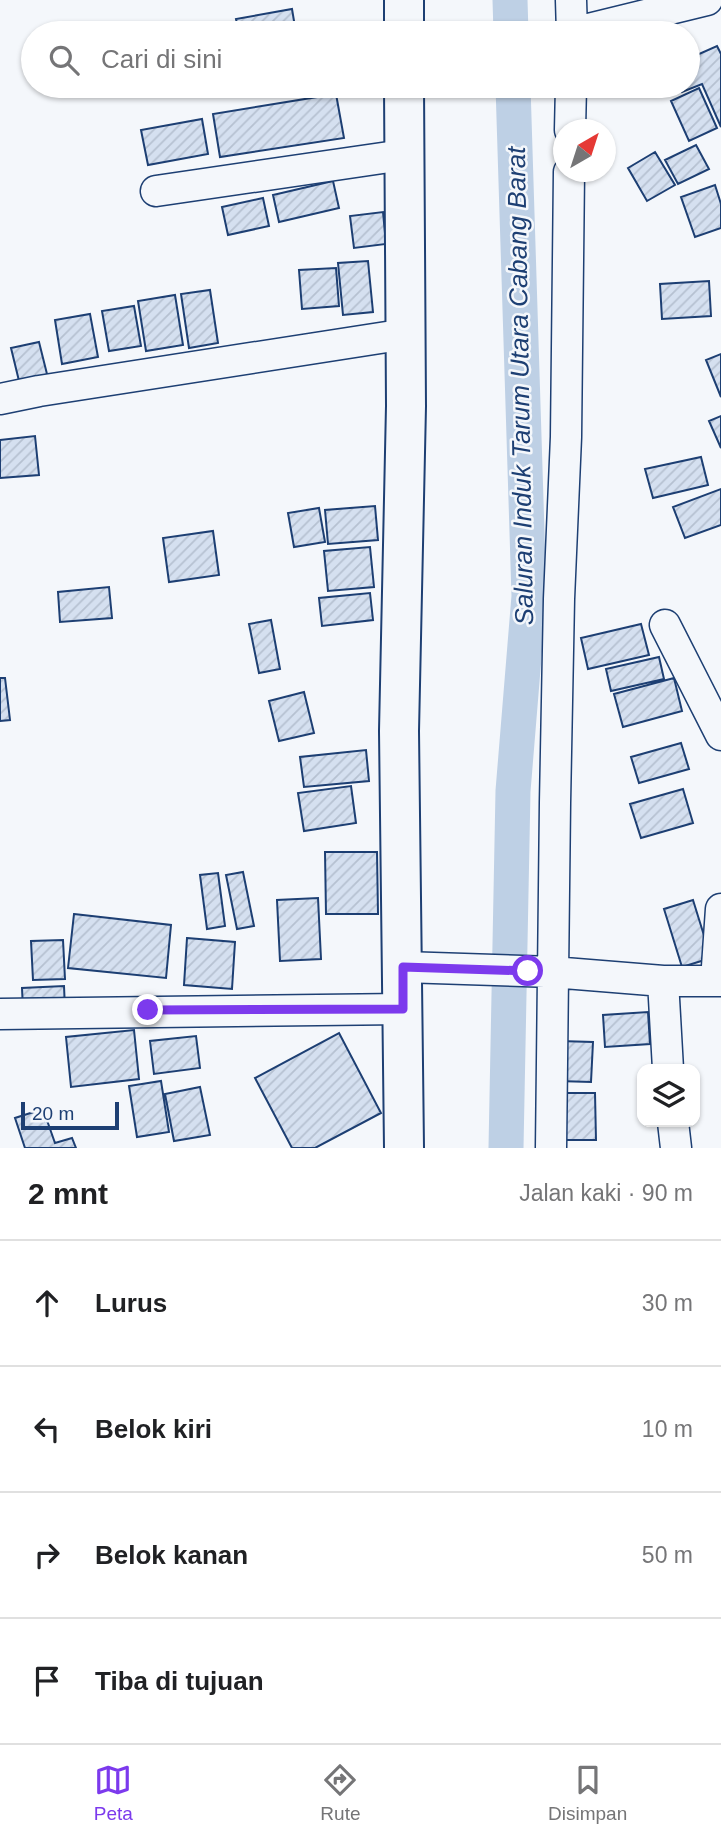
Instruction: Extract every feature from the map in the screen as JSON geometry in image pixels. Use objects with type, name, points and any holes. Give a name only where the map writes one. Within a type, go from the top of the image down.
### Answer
[{"type":"main road","points":[[404,0],[404,21]]},
{"type":"main road","points":[[404,98],[405,334],[399,731],[420,968],[403,1009],[404,1148]]},
{"type":"street","points":[[571,0],[572,21]]},
{"type":"street","points":[[621,21],[707,0]]},
{"type":"street","points":[[570,119],[571,98]]},
{"type":"street","points":[[156,191],[403,155]]},
{"type":"street","points":[[551,1148],[540,972],[566,437],[569,182]]},
{"type":"street","points":[[0,399],[405,334]]},
{"type":"street","points":[[665,625],[721,735]]},
{"type":"street","points":[[420,968],[540,972],[663,981],[719,981],[721,909]]},
{"type":"street","points":[[663,981],[668,1064]]},
{"type":"street","points":[[0,1014],[403,1009]]},
{"type":"street","points":[[674,1127],[676,1148]]},
{"type":"building","points":[[292,9],[294,21],[236,21]]},
{"type":"building","points":[[717,46],[721,54],[721,127],[702,84],[700,85],[700,54]]},
{"type":"building","points":[[700,90],[717,128],[689,141],[671,101],[677,98],[700,98]]},
{"type":"building","points":[[311,98],[337,98],[344,138],[220,157],[213,114]]},
{"type":"building","points":[[202,119],[208,154],[148,165],[141,130]]},
{"type":"building","points":[[696,145],[709,169],[678,184],[665,160]]},
{"type":"building","points":[[655,152],[675,185],[647,201],[628,168]]},
{"type":"building","points":[[333,181],[339,208],[279,222],[273,195]]},
{"type":"building","points":[[715,185],[721,204],[721,228],[695,237],[681,197]]},
{"type":"building","points":[[263,198],[269,226],[228,235],[222,207]]},
{"type":"building","points":[[383,212],[386,244],[354,248],[350,216]]},
{"type":"building","points":[[368,261],[373,312],[343,315],[338,263]]},
{"type":"building","points":[[336,268],[339,306],[302,309],[299,270]]},
{"type":"building","points":[[709,281],[711,316],[662,319],[660,284]]},
{"type":"building","points":[[210,290],[218,343],[189,348],[181,294]]},
{"type":"building","points":[[175,295],[183,345],[146,351],[138,301]]},
{"type":"building","points":[[134,306],[141,346],[109,351],[102,311]]},
{"type":"building","points":[[90,314],[98,357],[62,364],[55,320]]},
{"type":"building","points":[[39,342],[48,378],[20,385],[11,348]]},
{"type":"building","points":[[721,354],[721,397],[706,360]]},
{"type":"building","points":[[721,416],[721,448],[709,421]]},
{"type":"building","points":[[35,436],[39,475],[0,478],[0,440]]},
{"type":"building","points":[[701,457],[708,485],[653,498],[645,469]]},
{"type":"building","points":[[721,489],[721,525],[685,538],[673,507]]},
{"type":"building","points":[[375,506],[378,540],[328,544],[325,510]]},
{"type":"building","points":[[319,508],[325,542],[294,547],[288,513]]},
{"type":"building","points":[[213,531],[219,575],[169,582],[163,538]]},
{"type":"building","points":[[370,547],[374,587],[328,591],[324,551]]},
{"type":"building","points":[[109,587],[112,618],[60,622],[58,592]]},
{"type":"building","points":[[370,593],[373,620],[322,626],[319,598]]},
{"type":"building","points":[[271,620],[280,669],[259,673],[249,624]]},
{"type":"building","points":[[641,624],[649,655],[588,669],[581,638]]},
{"type":"building","points":[[659,657],[664,679],[611,691],[606,669]]},
{"type":"building","points":[[0,678],[5,678],[10,720],[0,721]]},
{"type":"building","points":[[674,678],[682,711],[623,727],[614,694]]},
{"type":"building","points":[[304,692],[314,733],[279,741],[269,701]]},
{"type":"building","points":[[681,743],[689,769],[639,783],[631,757]]},
{"type":"building","points":[[366,750],[369,781],[304,787],[300,757]]},
{"type":"building","points":[[351,786],[356,823],[304,831],[298,793]]},
{"type":"building","points":[[683,789],[693,823],[641,838],[630,804]]},
{"type":"building","points":[[325,852],[377,852],[378,914],[326,914]]},
{"type":"building","points":[[243,872],[254,926],[237,929],[226,875]]},
{"type":"building","points":[[218,873],[225,926],[207,929],[200,875]]},
{"type":"building","points":[[318,898],[321,959],[280,961],[277,900]]},
{"type":"building","points":[[693,900],[711,958],[682,967],[664,909]]},
{"type":"building","points":[[74,914],[171,925],[166,978],[68,968]]},
{"type":"building","points":[[187,938],[235,942],[232,989],[184,985]]},
{"type":"building","points":[[63,940],[65,979],[33,980],[31,941]]},
{"type":"building","points":[[64,986],[65,1009],[23,1010],[22,988]]},
{"type":"building","points":[[648,1012],[650,1044],[605,1047],[603,1015]]},
{"type":"building","points":[[134,1030],[139,1079],[71,1087],[66,1037]]},
{"type":"building","points":[[339,1033],[381,1113],[315,1148],[292,1148],[255,1078]]},
{"type":"building","points":[[196,1036],[200,1068],[154,1074],[150,1041]]},
{"type":"building","points":[[559,1041],[593,1042],[591,1082],[558,1081]]},
{"type":"building","points":[[161,1081],[169,1132],[137,1137],[129,1086]]},
{"type":"building","points":[[200,1087],[210,1135],[174,1141],[165,1094]]},
{"type":"building","points":[[563,1093],[595,1093],[596,1140],[563,1140]]},
{"type":"building","points":[[43,1109],[55,1143],[72,1138],[76,1148],[25,1148],[15,1118]]},
{"type":"waterway","name":"Saluran Induk Tarum Utara Cabang Barat","points":[[510,0],[511,21]]},
{"type":"waterway","name":"Saluran Induk Tarum Utara Cabang Barat","points":[[506,1148],[513,791],[529,596],[513,98]]},
{"type":"route","points":[[148,1010],[403,1009],[403,967],[528,971]]}]
